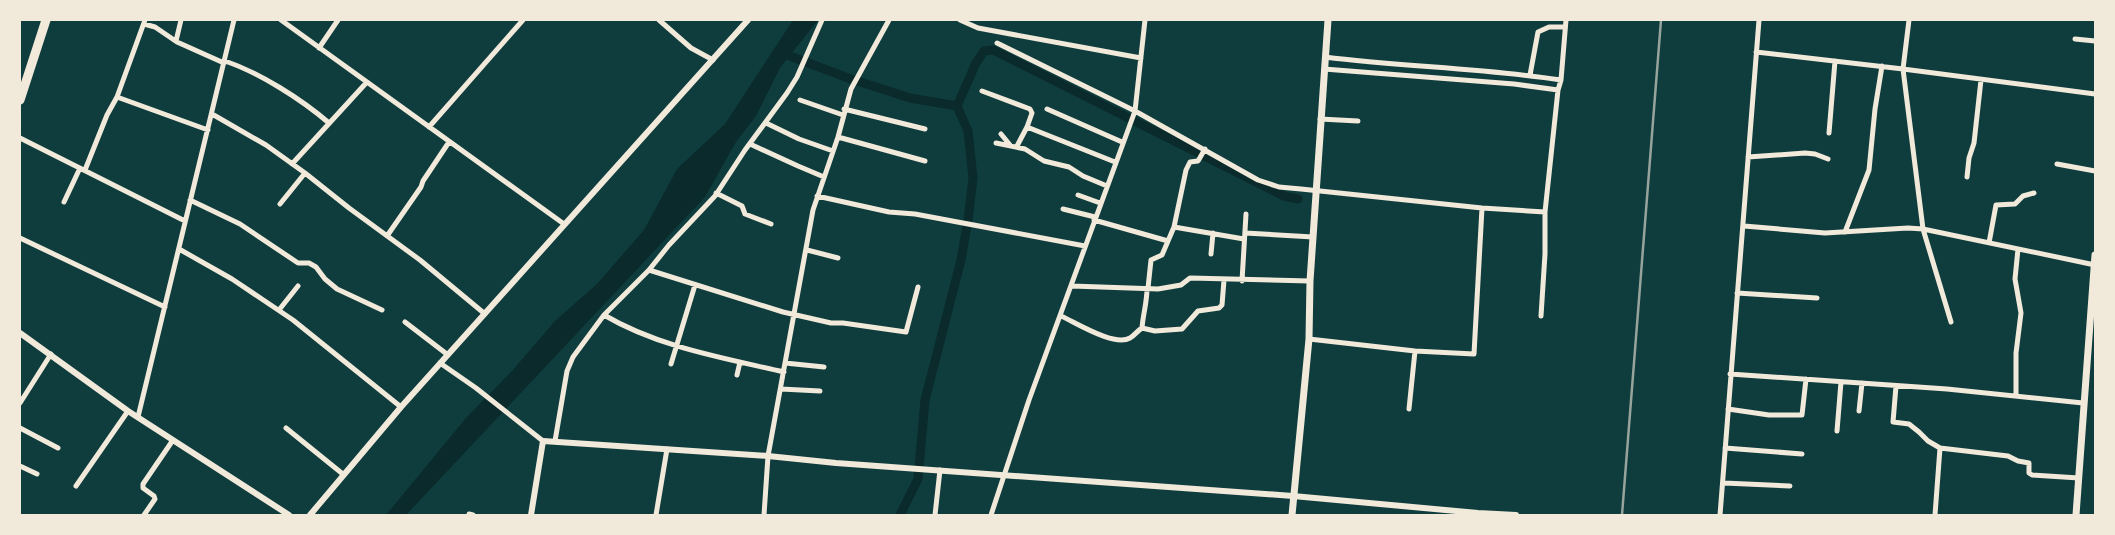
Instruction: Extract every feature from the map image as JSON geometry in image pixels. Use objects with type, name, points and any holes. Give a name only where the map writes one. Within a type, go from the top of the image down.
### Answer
[{"type":"highway","points":[[20,100],[22,84],[46,20]]},
{"type":"main road","points":[[1292,515],[1309,339],[1310,281],[1328,20]]},
{"type":"main road","points":[[2076,515],[2095,255]]},
{"type":"street","points":[[176,41],[181,20]]},
{"type":"street","points":[[138,417],[234,20]]},
{"type":"street","points":[[281,20],[564,224]]},
{"type":"street","points":[[319,48],[338,20]]},
{"type":"street","points":[[428,127],[523,20]]},
{"type":"street","points":[[659,20],[691,48],[713,60]]},
{"type":"street","points":[[310,515],[440,363],[748,20]]},
{"type":"street","points":[[555,441],[569,364],[604,315],[650,270],[669,245],[716,194],[797,77],[822,20]]},
{"type":"street","points":[[764,515],[768,456],[817,196],[838,137],[851,89],[889,20]]},
{"type":"street","points":[[960,20],[978,28],[1141,58]]},
{"type":"street","points":[[991,515],[1100,203],[1134,112],[1145,20]]},
{"type":"street","points":[[1541,316],[1545,254],[1545,212],[1558,90],[1561,80],[1566,20]]},
{"type":"street","points":[[1720,515],[1759,20]]},
{"type":"street","points":[[1910,20],[1903,68],[1923,229],[1951,322]]},
{"type":"street","points":[[64,202],[83,169],[117,97],[145,22],[176,41],[224,62],[248,70],[315,111],[329,124]]},
{"type":"street","points":[[1530,75],[1538,32],[1549,27],[1565,26]]},
{"type":"street","points":[[2075,39],[2095,41]]},
{"type":"street","points":[[997,43],[1205,149],[1258,180],[1279,186],[1482,208],[1545,212]]},
{"type":"street","points":[[1756,52],[1903,68],[2095,94]]},
{"type":"street","points":[[1325,57],[1432,68],[1530,75],[1561,80]]},
{"type":"street","points":[[1828,133],[1835,61]]},
{"type":"street","points":[[1845,232],[1869,170],[1875,109],[1882,66]]},
{"type":"street","points":[[1431,77],[1432,68]]},
{"type":"street","points":[[1324,69],[1514,84],[1558,90]]},
{"type":"street","points":[[1967,177],[1974,143],[1981,80]]},
{"type":"street","points":[[292,164],[368,82]]},
{"type":"street","points":[[982,92],[1030,109],[1032,113],[1017,146]]},
{"type":"street","points":[[117,97],[208,130]]},
{"type":"street","points":[[800,100],[844,112],[925,129]]},
{"type":"street","points":[[1047,109],[1122,142]]},
{"type":"street","points":[[212,114],[266,146],[305,173],[420,260],[485,314]]},
{"type":"street","points":[[1320,119],[1358,121]]},
{"type":"street","points":[[766,123],[833,151]]},
{"type":"street","points":[[1027,127],[1115,162]]},
{"type":"street","points":[[1001,134],[1011,145]]},
{"type":"street","points":[[838,137],[925,160]]},
{"type":"street","points":[[20,138],[185,221]]},
{"type":"street","points":[[387,236],[422,187],[423,180],[449,142]]},
{"type":"street","points":[[996,142],[1017,146],[1033,152],[1044,161],[1069,167],[1083,176],[1107,186]]},
{"type":"street","points":[[750,144],[824,177]]},
{"type":"street","points":[[1142,328],[1144,313],[1147,308],[1151,260],[1162,255],[1174,227],[1186,170],[1190,162],[1198,161],[1205,149]]},
{"type":"street","points":[[1748,157],[1806,153],[1828,159]]},
{"type":"street","points":[[2057,164],[2095,171]]},
{"type":"street","points":[[280,204],[305,173]]},
{"type":"street","points":[[1989,243],[1996,205],[2014,204],[2023,196],[2034,193]]},
{"type":"street","points":[[716,194],[742,206],[743,213],[771,224]]},
{"type":"street","points":[[1078,195],[1100,203]]},
{"type":"street","points":[[817,196],[889,212],[915,214],[1085,246]]},
{"type":"street","points":[[190,200],[240,224],[298,263],[309,262],[316,266],[325,279],[337,289],[382,310]]},
{"type":"street","points":[[1309,339],[1415,351],[1474,354],[1482,208]]},
{"type":"street","points":[[1063,209],[1168,241]]},
{"type":"street","points":[[1242,280],[1246,214]]},
{"type":"street","points":[[1744,226],[1825,233],[1908,228],[1923,229],[2095,264]]},
{"type":"street","points":[[1174,227],[1228,237],[1313,237]]},
{"type":"street","points":[[1211,254],[1213,233]]},
{"type":"street","points":[[20,238],[165,307]]},
{"type":"street","points":[[179,249],[232,279],[279,310],[401,408]]},
{"type":"street","points":[[2016,395],[2016,354],[2021,313],[2015,279],[2018,249]]},
{"type":"street","points":[[807,250],[838,258]]},
{"type":"street","points":[[650,270],[795,315],[831,323],[906,332],[918,287]]},
{"type":"street","points":[[1072,286],[1173,287],[1180,285],[1190,278],[1310,281]]},
{"type":"street","points":[[1061,316],[1081,327],[1110,338],[1126,339],[1142,328],[1160,331],[1184,329],[1198,310],[1219,308],[1222,305],[1224,280]]},
{"type":"street","points":[[671,364],[695,285]]},
{"type":"street","points":[[279,310],[298,286]]},
{"type":"street","points":[[1737,293],[1817,298]]},
{"type":"street","points":[[604,315],[622,326],[676,344],[784,372]]},
{"type":"street","points":[[405,322],[448,355]]},
{"type":"street","points":[[20,333],[128,411],[289,515]]},
{"type":"street","points":[[1409,408],[1415,351]]},
{"type":"street","points":[[20,403],[51,354]]},
{"type":"street","points":[[737,375],[740,362]]},
{"type":"street","points":[[440,363],[476,388],[543,441],[1293,496],[1471,514],[1516,515]]},
{"type":"street","points":[[785,363],[824,367]]},
{"type":"street","points":[[1730,374],[2016,395],[2083,403]]},
{"type":"street","points":[[1728,409],[1769,415],[1802,415],[1806,379]]},
{"type":"street","points":[[1837,431],[1842,382]]},
{"type":"street","points":[[1860,412],[1862,383]]},
{"type":"street","points":[[1896,386],[1893,422],[1909,424],[1928,441],[1940,448],[2008,456],[2030,464],[2029,473],[2032,475],[2079,478]]},
{"type":"street","points":[[781,389],[820,392]]},
{"type":"street","points":[[76,486],[128,411]]},
{"type":"street","points":[[20,428],[58,448]]},
{"type":"street","points":[[286,428],[344,475]]},
{"type":"street","points":[[145,515],[155,498],[143,488],[143,484],[173,440]]},
{"type":"street","points":[[531,515],[543,441]]},
{"type":"street","points":[[1725,448],[1802,454]]},
{"type":"street","points":[[1935,515],[1940,448]]},
{"type":"street","points":[[656,515],[668,449]]},
{"type":"street","points":[[20,466],[37,474]]},
{"type":"street","points":[[934,515],[940,470]]},
{"type":"street","points":[[1724,483],[1790,486]]},
{"type":"water","points":[[793,20],[818,20],[780,68],[756,116],[736,142],[705,197],[406,515],[386,515],[466,418],[512,371],[555,321],[597,284],[644,230],[677,169],[725,124]]},
{"type":"waterway","points":[[957,106],[976,63],[984,51],[993,50],[1284,196],[1298,199]]},
{"type":"waterway","points":[[782,53],[848,78],[910,98],[957,106],[968,131],[973,178],[961,260],[925,400],[918,479],[900,515]]},
{"type":"railway","points":[[1622,515],[1661,20]]}]
